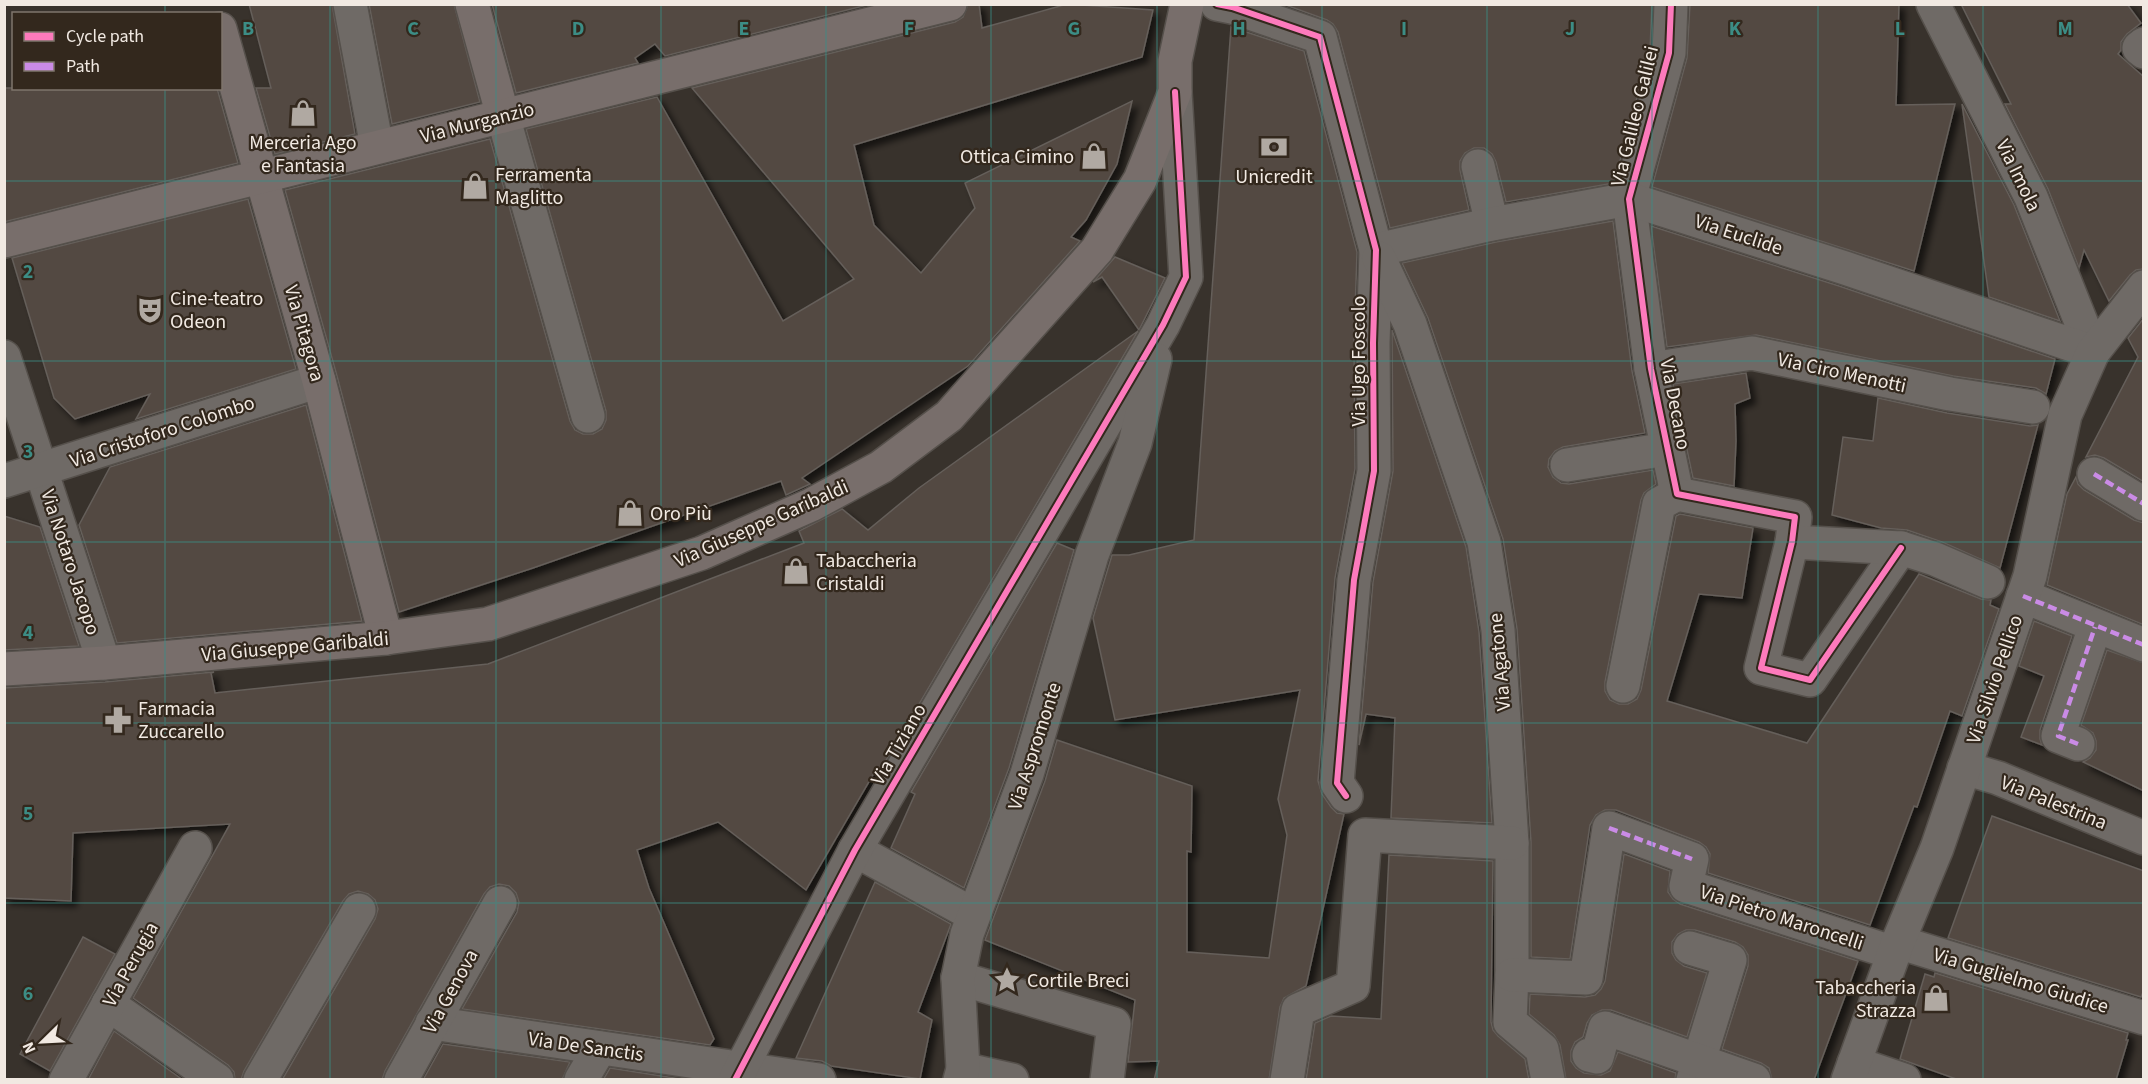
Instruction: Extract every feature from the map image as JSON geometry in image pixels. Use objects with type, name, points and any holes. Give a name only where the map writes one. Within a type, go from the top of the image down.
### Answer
[{"type":"main road","points":[[472,4],[503,116]]},
{"type":"main road","name":"Via Murganzio","points":[[4,241],[950,4]]},
{"type":"main road","name":"Via Giuseppe Garibaldi","points":[[4,669],[105,663],[386,638],[488,624],[702,553],[811,505],[880,467],[949,416],[1097,250],[1140,180],[1175,92],[1175,61],[1187,4]]},
{"type":"main road","name":"Via Pitagora","points":[[222,36],[319,381],[386,638]]},
{"type":"street","points":[[350,4],[377,147]]},
{"type":"street","name":"Via Ugo Foscolo","points":[[1217,4],[1320,37],[1376,250],[1373,343],[1374,471],[1354,580],[1337,783],[1346,796]]},
{"type":"street","name":"Via Galileo Galilei","points":[[1629,199],[1670,53],[1671,4]]},
{"type":"street","name":"Via Imola","points":[[1933,4],[2031,197],[2093,352]]},
{"type":"street","points":[[2144,44],[2139,48],[2144,52]]},
{"type":"street","points":[[1163,325],[1186,277],[1175,92]]},
{"type":"street","points":[[503,116],[588,416]]},
{"type":"street","points":[[1478,166],[1492,224]]},
{"type":"street","name":"Via Euclide","points":[[1376,250],[1492,224],[1629,199],[2093,352]]},
{"type":"street","name":"Via Decano","points":[[1629,199],[1651,369],[1677,494]]},
{"type":"street","name":"Via Agatone","points":[[1376,250],[1410,324],[1484,543],[1498,630],[1512,843],[1510,1022],[1542,1049],[1548,1080]]},
{"type":"street","name":"Via Silvio Pellico","points":[[1851,1071],[1896,948],[1937,848],[2030,576],[2065,415],[2093,352],[2144,287]]},
{"type":"street","name":"Via Tiziano","points":[[738,1074],[855,850],[1163,325]]},
{"type":"street","name":"Via Aspromonte","points":[[961,1074],[958,978],[965,922],[1027,774],[1092,555],[1136,443],[1163,325]]},
{"type":"street","name":"Via Ciro Menotti","points":[[1651,369],[1752,354],[1950,394],[2033,407]]},
{"type":"street","name":"Via Notaro Jacopo","points":[[4,357],[105,663]]},
{"type":"street","name":"Via Cristoforo Colombo","points":[[4,482],[319,381]]},
{"type":"street","points":[[1567,465],[1667,449]]},
{"type":"street","points":[[2094,474],[2144,504]]},
{"type":"street","points":[[1623,686],[1659,504],[1677,494],[1793,530],[1901,548],[1935,559],[1988,582]]},
{"type":"street","points":[[1793,530],[1761,668],[1810,680],[1901,548]]},
{"type":"street","points":[[2023,596],[2144,645]]},
{"type":"street","points":[[2078,744],[2058,736],[2095,627]]},
{"type":"street","name":"Via Palestrina","points":[[1964,768],[1998,778],[2144,838]]},
{"type":"street","name":"Via Pietro Maroncelli","points":[[1512,975],[1586,978],[1609,828],[1692,859],[1686,886],[1896,948]]},
{"type":"street","points":[[1287,1080],[1298,1010],[1353,986],[1365,835],[1512,843]]},
{"type":"street","name":"Via Perugia","points":[[66,1080],[195,848]]},
{"type":"street","points":[[855,850],[965,922]]},
{"type":"street","name":"Via Genova","points":[[401,1080],[500,903]]},
{"type":"street","points":[[260,1080],[359,910]]},
{"type":"street","points":[[1690,948],[1730,960],[1696,1070]]},
{"type":"street","name":"Via Guglielmo Giudice","points":[[1896,948],[2144,1018]]},
{"type":"street","points":[[958,978],[1114,1024],[1107,1080]]},
{"type":"street","points":[[108,1004],[217,1080]]},
{"type":"street","name":"Via De Sanctis","points":[[432,1023],[600,1048],[738,1074],[819,1080]]},
{"type":"street","points":[[1589,1055],[1598,1057],[1605,1028],[1696,1070],[1754,1080]]},
{"type":"street","points":[[581,1080],[600,1048]]},
{"type":"street","points":[[1851,1071],[1904,1080]]},
{"type":"street","points":[[961,1074],[1012,1080]]},
{"type":"building","points":[[249,4],[332,4],[355,134],[275,154],[256,88],[271,88]]},
{"type":"building","points":[[369,4],[454,4],[480,102],[392,124]]},
{"type":"building","points":[[492,4],[871,4],[665,56],[655,44],[635,58],[638,63],[516,93]]},
{"type":"building","points":[[968,4],[979,4],[982,28],[1067,4],[1153,10],[1142,57],[854,145],[874,225],[921,273],[975,208],[965,183],[1132,101],[1117,164],[1086,220],[1071,237],[1080,241],[968,366],[802,478],[810,484],[786,495],[781,481],[533,568],[399,612],[285,190],[490,139],[570,421],[575,430],[583,434],[593,434],[602,429],[606,420],[606,411],[526,129],[657,97],[783,321],[854,279],[692,88],[955,22],[963,17]]},
{"type":"building","points":[[1283,4],[1652,4],[1650,50],[1614,183],[1506,202],[1492,154],[1484,148],[1474,148],[1465,153],[1460,161],[1469,210],[1390,228],[1338,32],[1327,20]]},
{"type":"building","points":[[1690,4],[1899,4],[1896,105],[1955,104],[1914,271],[1652,187],[1687,58]]},
{"type":"building","points":[[1961,4],[2127,4],[2141,23],[2121,42],[2121,50],[2118,54],[2144,77],[2144,269],[2136,270],[2130,275],[2109,301],[2084,250],[2079,268],[2048,189],[2005,104],[2011,104]]},
{"type":"building","points":[[1231,27],[1304,51],[1357,252],[1354,343],[1355,469],[1335,578],[1318,781],[1322,794],[1331,807],[1337,813],[1344,814],[1306,986],[1284,998],[1280,1007],[1269,1080],[1154,1080],[1159,1061],[1128,1062],[1135,1000],[985,940],[1045,781],[1057,740],[1192,786],[1191,852],[1187,851],[1187,952],[1269,958],[1287,835],[1278,799],[1300,690],[1115,720],[1093,618],[1112,555],[1129,555],[1194,540]]},
{"type":"building","points":[[4,88],[12,88],[12,90],[218,90],[238,163],[4,222]]},
{"type":"building","points":[[1962,104],[2014,205],[2060,321],[1989,297]]},
{"type":"building","name":"Cine-teatro Odeon","points":[[248,199],[296,369],[136,419],[150,394],[75,419],[54,398],[12,258]]},
{"type":"building","points":[[1613,221],[1632,371],[1645,433],[1563,447],[1555,451],[1549,459],[1548,467],[1553,477],[1561,483],[1569,484],[1653,470],[1656,484],[1644,493],[1641,500],[1605,682],[1605,691],[1610,700],[1619,704],[1628,704],[1637,699],[1641,690],[1676,516],[1680,514],[1753,528],[1742,598],[1699,594],[1667,701],[1807,743],[1919,574],[1981,599],[1991,600],[1990,605],[1999,609],[1962,716],[1950,711],[1917,807],[1914,806],[1870,925],[1708,873],[1710,854],[1699,842],[1616,810],[1605,810],[1596,815],[1590,825],[1570,959],[1531,957],[1531,842],[1517,629],[1503,539],[1428,318],[1402,263],[1496,242]]},
{"type":"building","points":[[1651,226],[2055,359],[2046,394],[2036,388],[1953,376],[1756,335],[1667,347]]},
{"type":"building","points":[[1115,257],[1165,278],[1139,330],[1102,277],[1093,282]]},
{"type":"building","points":[[2144,318],[2144,482],[2104,458],[2095,455],[2086,457],[2138,357],[2128,338]]},
{"type":"building","points":[[1392,330],[1466,547],[1479,632],[1492,823],[1391,818],[1395,718],[1366,714],[1359,745],[1373,582],[1393,471]]},
{"type":"building","points":[[1138,331],[878,774],[874,773],[806,890],[718,822],[637,850],[649,888],[714,1039],[710,1045],[462,1009],[517,912],[519,902],[516,893],[509,886],[499,884],[490,887],[484,894],[382,1080],[282,1080],[375,919],[378,909],[375,900],[368,894],[358,891],[349,894],[343,901],[244,1071],[241,1080],[235,1080],[234,1072],[228,1065],[133,998],[230,824],[73,833],[71,901],[4,898],[4,688],[214,672],[211,673],[215,693],[488,664],[804,543],[799,531],[842,509],[868,530],[919,488]]},
{"type":"building","points":[[1746,373],[1750,398],[1735,404],[1734,486],[1693,478],[1673,384]]},
{"type":"building","points":[[1878,398],[1947,413],[2030,426],[2038,425],[2000,568],[1942,542],[1907,530],[1881,528],[1832,515],[1843,437],[1873,441]]},
{"type":"building","points":[[306,405],[362,621],[117,643],[79,525],[110,467]]},
{"type":"building","points":[[2076,477],[2078,484],[2084,490],[2134,520],[2144,523],[2144,625],[2047,585],[2067,494]]},
{"type":"building","points":[[4,516],[40,527],[79,646],[4,650]]},
{"type":"building","points":[[1057,543],[1074,550],[1009,768],[964,888],[891,848],[915,794],[911,792]]},
{"type":"building","points":[[2034,621],[2072,636],[2040,730],[2042,745],[2021,737],[2044,676],[2019,666]]},
{"type":"building","points":[[2107,650],[2144,663],[2144,791],[2083,762],[2090,758],[2096,750],[2093,733],[2081,725]]},
{"type":"building","points":[[1992,816],[2144,871],[2144,990],[2141,997],[1948,938]]},
{"type":"building","points":[[1624,854],[1670,871],[1668,892],[1680,904],[1858,961],[1814,1080],[1772,1080],[1769,1068],[1761,1063],[1722,1049],[1748,966],[1748,955],[1743,947],[1735,942],[1695,930],[1686,930],[1678,934],[1672,942],[1672,953],[1676,960],[1684,966],[1707,973],[1687,1037],[1611,1010],[1602,1010],[1592,1015],[1583,1037],[1575,1042],[1571,1051],[1571,1061],[1584,1073],[1601,1075],[1610,1071],[1618,1052],[1676,1073],[1675,1080],[1566,1080],[1560,1045],[1554,1035],[1529,1014],[1530,994],[1585,997],[1595,995],[1601,989],[1605,981]]},
{"type":"building","points":[[1389,855],[1493,861],[1491,1022],[1498,1036],[1525,1059],[1529,1080],[1306,1080],[1315,1023],[1331,1016],[1381,1019]]},
{"type":"building","points":[[875,882],[951,924],[918,1012],[932,1020],[920,1079],[831,1066],[822,1061],[796,1058]]},
{"type":"building","points":[[83,937],[115,954],[50,1071],[20,1054]]},
{"type":"building","points":[[1935,973],[2128,1033],[2116,1080],[1959,1080],[1900,1059],[1925,974],[1934,977]]},
{"type":"building","points":[[114,1031],[183,1080],[88,1080]]},
{"type":"building","points":[[443,1044],[570,1062],[562,1080],[423,1080]]},
{"type":"building","points":[[610,1068],[687,1080],[603,1080]]},
{"type":"marked path","points":[[2094,474],[2144,504]]},
{"type":"marked path","points":[[2023,596],[2144,645]]},
{"type":"marked path","points":[[2078,744],[2058,736],[2095,627]]},
{"type":"marked path","points":[[1609,828],[1692,859]]},
{"type":"cycle path","points":[[1217,4],[1320,37],[1376,250],[1373,343],[1374,471],[1354,580],[1337,783],[1346,796]]},
{"type":"cycle path","points":[[1671,4],[1669,53],[1629,199],[1651,369],[1677,494],[1795,517],[1792,542],[1761,668],[1810,680],[1901,548]]},
{"type":"cycle path","points":[[735,1080],[855,850],[1163,325],[1186,277],[1175,92]]},
{"type":"place","name":"Merceria Ago e Fantasia","points":[[303,113]]},
{"type":"place","name":"Unicredit","points":[[1274,147]]},
{"type":"place","name":"Ottica Cimino","points":[[1094,156]]},
{"type":"place","name":"Ferramenta Maglitto","points":[[475,186]]},
{"type":"place","name":"Cine-teatro Odeon","points":[[150,310]]},
{"type":"place","name":"Oro Più","points":[[630,513]]},
{"type":"place","name":"Tabaccheria Cristaldi","points":[[796,571]]},
{"type":"place","name":"Farmacia Zuccarello","points":[[118,720]]},
{"type":"place","name":"Cortile Breci","points":[[1007,980]]},
{"type":"place","name":"Tabaccheria Strazza","points":[[1936,998]]}]
